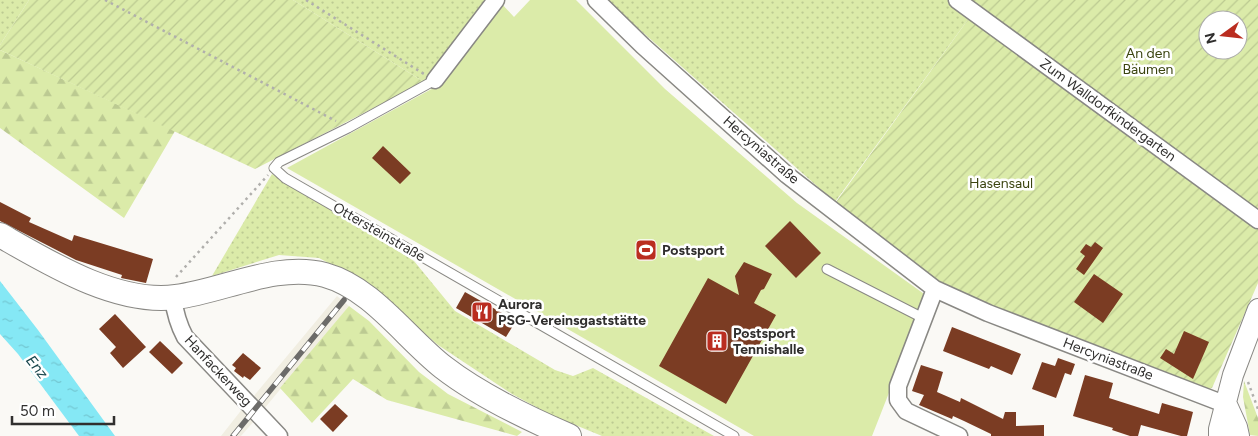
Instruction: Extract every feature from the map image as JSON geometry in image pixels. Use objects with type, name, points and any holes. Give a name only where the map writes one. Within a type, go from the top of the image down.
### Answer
[{"type":"main road","points":[[0,235],[56,266],[101,286],[140,296],[172,289],[280,274],[309,272],[337,279],[353,287],[372,301],[418,346],[451,373],[499,402],[569,436]]},
{"type":"street","points":[[435,80],[496,0]]},
{"type":"street","name":"Hercyniastraße","points":[[596,0],[643,46],[787,175],[935,289],[988,313],[1227,405]]},
{"type":"street","name":"Zum Walldorfkindergarten","points":[[957,0],[1258,220]]},
{"type":"street","name":"Hanfackerweg","points":[[172,289],[178,325],[185,338],[279,436]]},
{"type":"street","points":[[935,289],[898,386],[898,400],[906,411],[959,436]]},
{"type":"street","points":[[1219,436],[1233,374],[1258,309]]},
{"type":"street","points":[[1227,405],[1239,436]]},
{"type":"lane","points":[[274,168],[279,162],[348,128],[435,80]]},
{"type":"lane","name":"Ottersteinstraße","points":[[274,168],[285,178],[734,436]]},
{"type":"lane","points":[[828,269],[923,318]]},
{"type":"path","points":[[105,0],[348,128]]},
{"type":"path","points":[[306,0],[435,80]]},
{"type":"path","points":[[172,289],[176,277],[274,168]]},
{"type":"shaded area","points":[[337,296],[349,306],[264,409],[253,397]]},
{"type":"shaded area","points":[[243,408],[255,420],[241,436],[221,436]]},
{"type":"green space","points":[[0,0],[29,0],[0,45]]},
{"type":"green space","points":[[29,0],[293,0],[424,82],[255,169],[0,50],[0,45]]},
{"type":"green space","points":[[293,0],[485,0],[424,82]]},
{"type":"green space","name":"Postsport","points":[[530,0],[576,0],[665,89],[797,203],[927,296],[872,436],[754,436],[287,168],[437,86],[501,3],[514,17]]},
{"type":"green space","points":[[606,0],[952,0],[972,14],[835,202]]},
{"type":"green space","name":"An den Bäumen","points":[[961,0],[1258,0],[1258,217]]},
{"type":"green space","name":"Hasensaul","points":[[972,14],[1258,224],[1258,283],[1212,388],[1203,390],[937,286],[836,202]]},
{"type":"green space","points":[[0,50],[175,131],[124,218],[0,128]]},
{"type":"green space","points":[[272,174],[414,261],[455,311],[555,370],[573,376],[593,368],[714,436],[602,436],[551,415],[512,394],[438,345],[363,281],[319,258],[279,255],[212,276]]},
{"type":"green space","points":[[349,306],[369,321],[419,372],[448,394],[522,432],[517,436],[387,400],[353,379],[312,423],[280,388]]},
{"type":"green space","points":[[1244,381],[1258,418],[1258,436],[1250,435],[1243,397]]},
{"type":"water","name":"Enz","points":[[0,281],[115,436],[79,436],[18,354],[0,334]]},
{"type":"building","points":[[383,146],[411,173],[400,184],[372,158]]},
{"type":"building","points":[[0,202],[31,218],[29,222],[72,241],[74,235],[153,259],[146,283],[121,278],[122,275],[76,260],[0,221]]},
{"type":"building","points":[[790,221],[821,253],[796,278],[765,246]]},
{"type":"building","points":[[1095,242],[1103,248],[1084,275],[1076,269],[1085,256],[1080,252],[1086,244],[1091,247]]},
{"type":"building","name":"Postsport Tennishalle","points":[[744,262],[772,274],[754,303],[776,315],[726,404],[659,366],[708,278],[739,295],[735,276]]},
{"type":"building","points":[[1094,274],[1123,294],[1103,323],[1074,302]]},
{"type":"building","points":[[465,292],[516,321],[506,337],[456,308]]},
{"type":"building","points":[[115,314],[146,347],[123,368],[110,353],[116,347],[99,329]]},
{"type":"building","points":[[952,327],[1021,354],[1012,375],[991,366],[989,369],[943,351]]},
{"type":"building","points":[[1184,331],[1209,342],[1193,379],[1160,358],[1166,349],[1174,354]]},
{"type":"building","points":[[160,341],[183,363],[172,374],[149,352]]},
{"type":"building","points":[[243,353],[261,368],[250,380],[244,376],[243,378],[234,371],[236,368],[232,365]]},
{"type":"building","points":[[1058,358],[1075,364],[1071,375],[1065,373],[1056,398],[1032,389],[1042,362],[1055,366]]},
{"type":"building","points":[[921,365],[943,372],[937,392],[960,402],[961,398],[1003,419],[1005,412],[1016,412],[1016,426],[1044,425],[1044,436],[991,436],[991,434],[953,416],[952,419],[919,405],[924,395],[912,391]]},
{"type":"building","points":[[1085,375],[1113,383],[1109,398],[1159,414],[1162,403],[1193,412],[1187,436],[1141,425],[1138,436],[1130,436],[1112,430],[1113,428],[1073,416]]},
{"type":"building","points":[[335,404],[348,416],[333,432],[320,419]]},
{"type":"railway","points":[[233,436],[344,300]]},
{"type":"place","name":"Postsport","points":[[646,250]]},
{"type":"place","name":"Aurora PSG-Vereinsgaststätte","points":[[482,312]]},
{"type":"place","name":"Postsport Tennishalle","points":[[717,341]]}]
